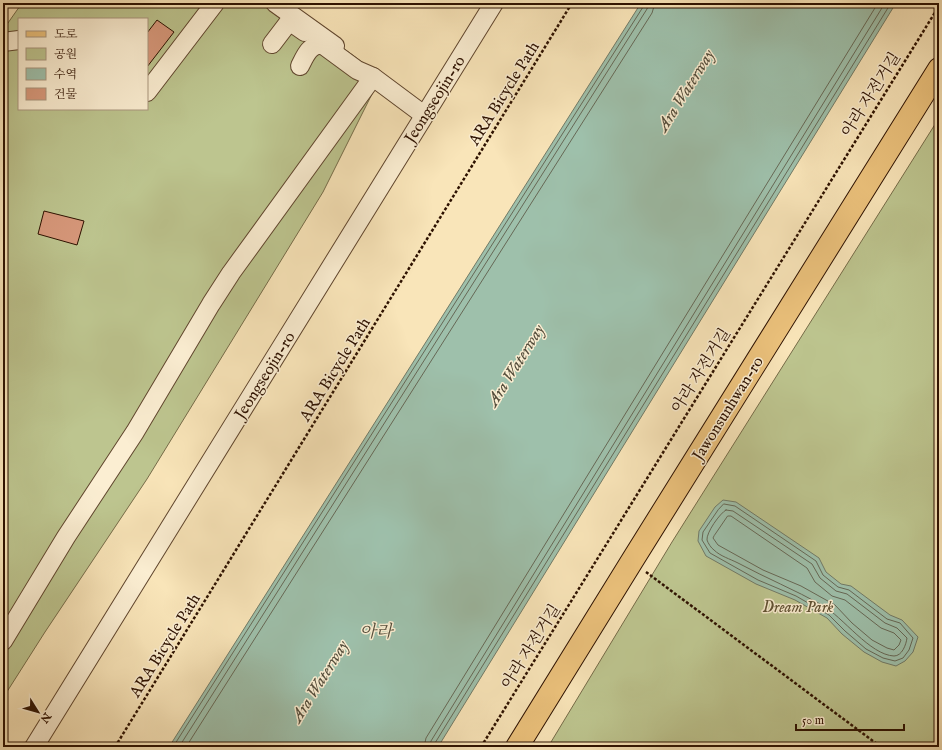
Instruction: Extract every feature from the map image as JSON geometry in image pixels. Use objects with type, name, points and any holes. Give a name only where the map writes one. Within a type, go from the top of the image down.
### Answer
[{"type":"main road","name":"Jawonsunhwan-ro","points":[[517,747],[939,69]]},
{"type":"street","points":[[148,91],[215,3]]},
{"type":"street","points":[[276,3],[314,36]]},
{"type":"street","name":"Jeongseojin-ro","points":[[34,747],[494,3]]},
{"type":"street","points":[[272,44],[288,23],[292,23],[361,65],[373,78],[424,115]]},
{"type":"street","points":[[300,66],[314,36]]},
{"type":"street","points":[[3,42],[18,40]]},
{"type":"street","points":[[3,641],[66,537],[135,432],[227,279],[373,78]]},
{"type":"path","name":"ARA Bicycle Path","points":[[115,747],[572,3]]},
{"type":"path","name":"아라 자전거길","points":[[481,747],[939,6]]},
{"type":"path","points":[[632,561],[882,747]]},
{"type":"green space","points":[[22,3],[282,3],[381,76],[323,192],[147,479],[3,698],[3,30]]},
{"type":"green space","name":"Dream Park","points":[[939,118],[939,747],[548,747],[672,542]]},
{"type":"water","name":"아라","points":[[641,3],[896,3],[438,747],[169,747]]},
{"type":"water","points":[[723,500],[736,502],[819,558],[826,572],[841,584],[851,586],[890,615],[902,620],[918,637],[913,652],[905,661],[896,666],[882,662],[864,652],[842,634],[827,618],[795,600],[756,584],[706,556],[698,541],[699,531],[715,507]]},
{"type":"building","points":[[157,20],[174,32],[148,66],[148,32]]},
{"type":"building","points":[[44,211],[84,221],[77,245],[38,234]]},
{"type":"water label","name":"Ara Waterway","points":[[685,90]]},
{"type":"water label","name":"Ara Waterway","points":[[515,365]]},
{"type":"water label","name":"Ara Waterway","points":[[319,681]]}]
